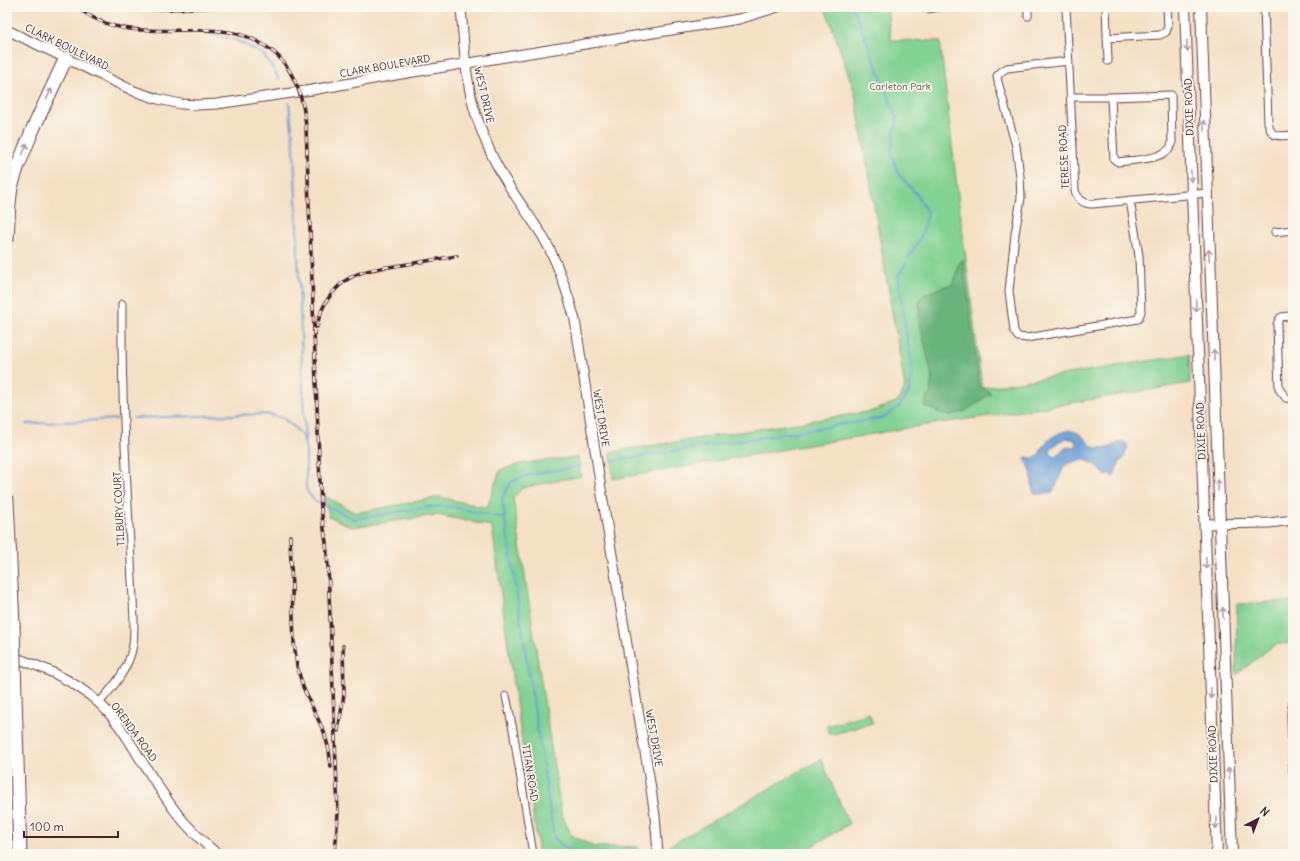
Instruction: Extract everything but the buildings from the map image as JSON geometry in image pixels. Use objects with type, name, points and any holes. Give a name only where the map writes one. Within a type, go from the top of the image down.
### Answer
[{"type":"highway","points":[[7,238],[8,203],[16,168],[66,58]]},
{"type":"highway","points":[[7,501],[13,626],[20,854]]},
{"type":"main road","name":"DIXIE ROAD","points":[[1185,7],[1217,854]]},
{"type":"main road","name":"DIXIE ROAD","points":[[1200,7],[1232,854]]},
{"type":"street","name":"WEST DRIVE","points":[[461,7],[466,64],[477,118],[502,176],[539,231],[560,271],[575,320],[603,502],[649,776],[655,816],[658,854]]},
{"type":"street","name":"CLARK BOULEVARD","points":[[8,31],[134,91],[158,99],[181,104],[197,105],[217,104],[312,90],[740,19],[778,7]]},
{"type":"street","points":[[919,7],[927,10],[941,7]]},
{"type":"street","points":[[1028,7],[1028,16]]},
{"type":"street","name":"TERESE ROAD","points":[[1066,7],[1075,190],[1080,200],[1086,204],[1207,193]]},
{"type":"street","points":[[1106,7],[1108,61]]},
{"type":"street","points":[[1107,38],[1160,35],[1166,32],[1168,26],[1167,7]]},
{"type":"street","points":[[1264,7],[1268,122],[1272,134],[1276,136],[1293,135]]},
{"type":"street","points":[[1069,61],[1007,68],[1002,70],[997,76],[1016,146],[1020,176],[1021,198],[1015,234],[1009,291],[1014,331],[1018,337],[1027,338],[1138,319],[1141,312],[1139,256],[1130,200]]},
{"type":"street","points":[[1071,98],[1112,96],[1171,95],[1171,149],[1166,153],[1152,157],[1118,162],[1114,159],[1112,96]]},
{"type":"street","points":[[1275,232],[1293,230]]},
{"type":"street","name":"TILBURY COURT","points":[[100,704],[122,674],[130,658],[133,645],[134,620],[124,397],[122,304]]},
{"type":"street","points":[[1293,316],[1283,316],[1279,318],[1276,325],[1279,389],[1286,398],[1293,399]]},
{"type":"street","points":[[1204,524],[1269,523],[1293,520]]},
{"type":"street","name":"ORENDA ROAD","points":[[7,655],[38,665],[58,674],[76,685],[100,704],[127,738],[174,809],[198,837],[217,854]]},
{"type":"street","name":"TITAN ROAD","points":[[506,696],[533,854]]},
{"type":"street","points":[[1293,702],[1291,713],[1293,771]]},
{"type":"green space","name":"Carleton Park","points":[[825,7],[887,7],[891,40],[940,41],[982,388],[1184,355],[1189,355],[1190,383],[1017,412],[913,427],[613,479],[611,452],[873,411],[898,401],[905,387],[855,93]]},
{"type":"green space","points":[[963,259],[979,385],[991,393],[966,411],[948,416],[924,406],[927,397],[930,395],[932,377],[919,318],[920,298],[925,294],[954,283],[958,265]]},
{"type":"green space","points":[[578,457],[581,476],[522,488],[513,498],[561,812],[571,835],[594,847],[638,847],[638,854],[539,854],[512,676],[492,526],[437,515],[353,527],[329,517],[325,496],[355,513],[440,497],[487,508],[500,470],[524,463]]},
{"type":"green space","points":[[1293,601],[1293,642],[1274,645],[1236,675],[1237,604]]},
{"type":"green space","points":[[869,713],[873,723],[830,735],[827,726]]},
{"type":"green space","points":[[821,759],[849,824],[799,854],[671,854],[669,846]]},
{"type":"water","points":[[1069,430],[1082,435],[1095,448],[1109,448],[1121,441],[1127,444],[1127,451],[1124,453],[1125,455],[1119,462],[1114,476],[1105,475],[1096,466],[1087,461],[1077,461],[1064,466],[1055,489],[1052,492],[1044,494],[1035,493],[1032,487],[1031,471],[1025,459],[1026,457],[1032,458],[1039,456],[1046,442],[1059,433]],"holes":[[[1066,438],[1075,440],[1076,445],[1074,447],[1064,448],[1056,456],[1051,454],[1050,449],[1058,442]]]},
{"type":"waterway","points":[[853,7],[897,118],[891,152],[899,175],[917,195],[928,214],[921,236],[909,257]]},
{"type":"waterway","points":[[211,34],[236,40],[263,54],[279,79]]},
{"type":"waterway","points":[[289,103],[294,147],[305,442]]},
{"type":"waterway","points":[[612,461],[883,418],[898,408],[909,392],[912,370],[898,276],[906,263]]},
{"type":"waterway","points":[[134,418],[266,414],[283,418],[303,437],[306,450],[306,487],[308,493],[315,501],[354,519],[430,507],[446,506],[505,518]]},
{"type":"waterway","points":[[26,424],[117,419]]},
{"type":"waterway","points":[[577,854],[564,847],[554,838],[502,498],[511,482],[528,475],[581,466]]},
{"type":"railway","points":[[77,7],[102,22],[127,29],[153,31],[206,30],[231,32],[256,41],[279,57],[291,73],[301,98],[306,127],[321,509],[328,567],[338,813],[335,854]]},
{"type":"railway","points":[[112,7],[142,10],[224,7]]},
{"type":"railway","points":[[317,327],[322,309],[332,293],[346,280],[363,272],[457,256]]},
{"type":"railway","points":[[290,536],[294,643],[297,666],[303,687],[324,732],[329,750],[331,767]]},
{"type":"railway","points":[[338,731],[344,694],[343,646]]}]
